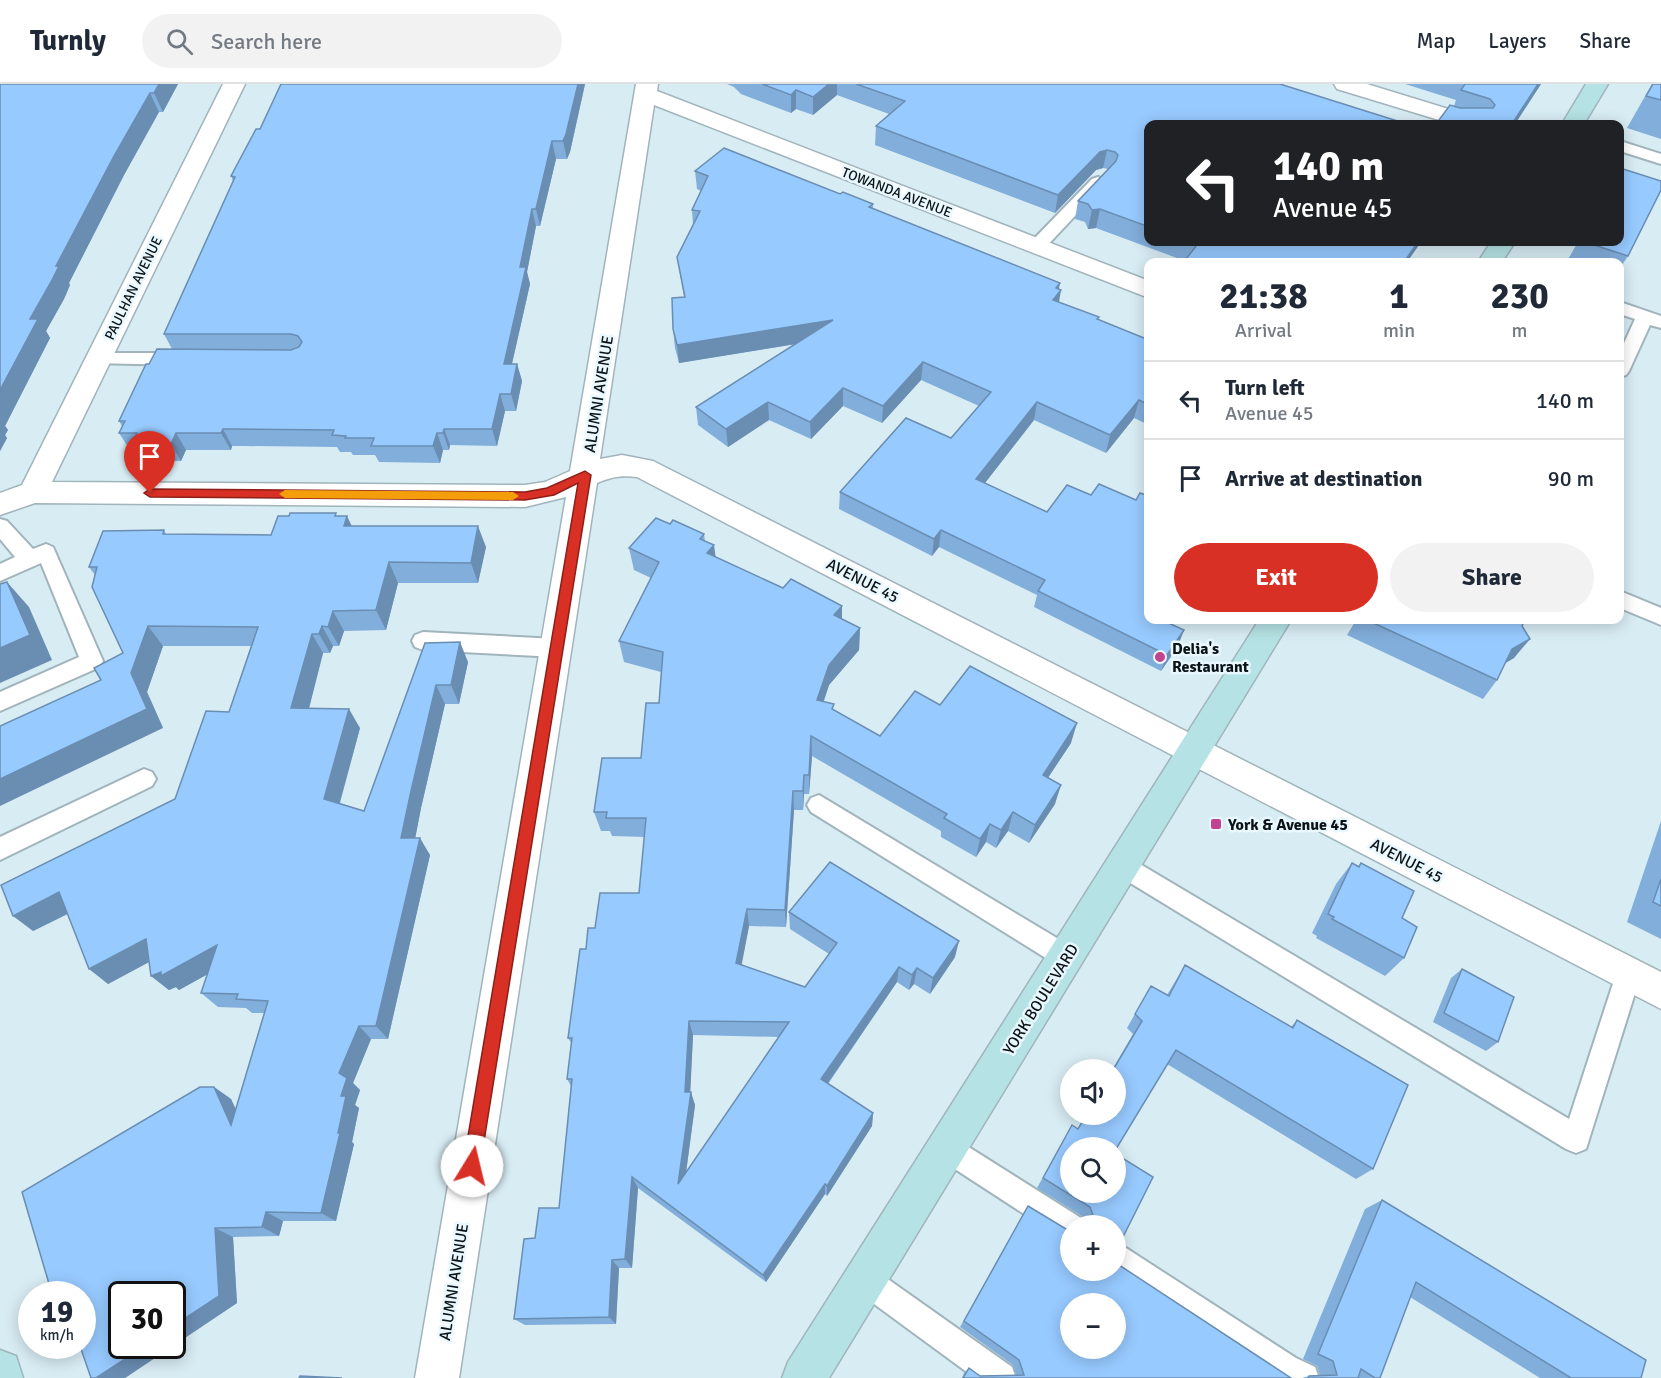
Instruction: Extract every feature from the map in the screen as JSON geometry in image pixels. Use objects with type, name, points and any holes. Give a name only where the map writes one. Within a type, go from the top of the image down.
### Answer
[{"type":"main road","points":[[1575,120],[1597,84]]},
{"type":"main road","name":"YORK BOULEVARD","points":[[804,1378],[1273,624]]},
{"type":"main road","points":[[0,1371],[2,1378]]},
{"type":"street","name":"PAULHAN AVENUE","points":[[33,492],[234,84]]},
{"type":"street","points":[[1345,84],[1460,120]]},
{"type":"street","name":"TOWANDA AVENUE","points":[[646,89],[1144,288]]},
{"type":"street","name":"ALUMNI AVENUE","points":[[437,1378],[646,89]]},
{"type":"street","name":"AVENUE 45","points":[[0,504],[33,492],[525,496],[550,492],[602,468],[622,465],[644,468],[1661,991]]},
{"type":"lane","points":[[1624,147],[1661,159]]},
{"type":"lane","points":[[1036,246],[1104,176]]},
{"type":"lane","points":[[1624,309],[1653,320],[1624,365]]},
{"type":"lane","points":[[98,359],[193,359]]},
{"type":"lane","points":[[0,526],[29,559]]},
{"type":"lane","points":[[0,573],[46,552],[92,661],[0,702]]},
{"type":"lane","points":[[1624,601],[1661,617]]},
{"type":"lane","points":[[423,641],[557,648]]},
{"type":"lane","points":[[0,849],[144,779]]},
{"type":"lane","points":[[819,805],[1066,957]]},
{"type":"lane","points":[[1123,865],[1576,1138],[1628,974]]},
{"type":"lane","points":[[948,1148],[1060,1221]]},
{"type":"lane","points":[[1126,1265],[1304,1378]]},
{"type":"lane","points":[[865,1280],[1001,1378]]},
{"type":"building","points":[[0,84],[159,84],[154,93],[150,93],[114,156],[56,266],[59,266],[30,319],[38,319],[0,390]]},
{"type":"building","points":[[281,84],[578,84],[566,134],[563,141],[552,141],[536,209],[532,209],[520,267],[526,267],[504,364],[517,364],[511,394],[500,394],[492,429],[444,429],[443,433],[437,433],[433,446],[371,446],[374,438],[345,438],[346,436],[332,435],[334,430],[223,429],[221,433],[176,433],[171,444],[132,443],[137,433],[119,433],[125,421],[119,421],[146,364],[149,364],[157,349],[291,350],[299,347],[302,342],[298,336],[291,334],[164,334],[235,177],[231,176],[256,129],[260,129]]},
{"type":"building","points":[[762,84],[829,84],[813,97],[796,90],[791,95]]},
{"type":"building","points":[[856,84],[1280,84],[1394,120],[1144,120],[1144,225],[1100,209],[1092,210],[1088,204],[1078,201],[1116,161],[1118,155],[1115,152],[1107,150],[1100,152],[1058,195],[876,126],[905,101]]},
{"type":"building","points":[[1465,84],[1538,84],[1515,120],[1439,120],[1450,105],[1460,108],[1493,108],[1495,105],[1490,99],[1461,90]]},
{"type":"building","points":[[1653,84],[1661,84],[1661,100],[1646,96]]},
{"type":"building","points":[[724,148],[840,194],[843,192],[873,204],[869,207],[1060,283],[1056,288],[1061,290],[1053,300],[1099,317],[1097,319],[1144,338],[1144,402],[1139,400],[1110,435],[1037,402],[976,479],[1047,512],[1067,485],[1091,495],[1099,484],[1136,500],[1140,493],[1144,494],[1144,624],[1171,624],[1184,630],[1167,655],[1038,591],[1045,580],[941,530],[934,539],[840,492],[906,418],[951,438],[991,392],[923,362],[883,406],[843,388],[810,422],[768,402],[726,429],[696,407],[833,320],[677,345],[673,329],[672,298],[685,297],[677,257],[700,211],[692,210],[708,176],[695,171]]},
{"type":"building","points":[[1624,169],[1661,181],[1661,190],[1628,256],[1597,246],[1624,246]]},
{"type":"building","points":[[1196,246],[1415,246],[1407,258],[1187,258]]},
{"type":"building","points":[[290,513],[336,513],[335,516],[347,516],[344,526],[478,526],[471,563],[389,562],[376,610],[333,611],[328,627],[322,626],[319,634],[312,634],[291,708],[349,709],[324,799],[364,811],[425,643],[460,642],[451,685],[436,685],[401,838],[420,838],[376,1026],[359,1026],[339,1073],[347,1078],[341,1096],[346,1096],[338,1133],[340,1133],[321,1213],[266,1212],[262,1227],[215,1228],[219,1296],[186,1318],[186,1281],[108,1281],[108,1359],[125,1359],[96,1378],[91,1378],[84,1359],[96,1359],[96,1281],[48,1281],[22,1192],[200,1087],[214,1087],[231,1125],[268,1001],[236,999],[238,994],[201,993],[217,945],[161,976],[161,972],[151,976],[146,939],[89,969],[59,892],[13,916],[1,885],[175,799],[206,711],[229,712],[258,627],[148,626],[131,673],[147,709],[0,779],[0,726],[101,680],[94,668],[123,653],[92,587],[97,567],[89,567],[103,531],[164,530],[163,534],[271,535],[278,516],[289,516]]},
{"type":"building","points":[[656,518],[670,524],[673,520],[704,534],[700,539],[714,545],[707,553],[783,588],[791,579],[842,606],[834,615],[860,628],[829,665],[817,700],[834,704],[832,709],[880,736],[915,691],[940,705],[970,666],[1077,723],[1043,775],[1061,785],[1035,825],[1013,812],[1001,830],[990,824],[980,839],[944,818],[947,814],[811,736],[809,775],[804,775],[803,791],[793,791],[785,910],[747,909],[736,963],[805,987],[837,943],[789,912],[830,862],[959,941],[933,978],[917,968],[912,975],[899,967],[821,1079],[873,1113],[827,1186],[825,1184],[763,1275],[632,1177],[625,1259],[612,1260],[609,1317],[514,1319],[524,1239],[535,1238],[539,1208],[559,1208],[572,1079],[567,1079],[572,1038],[568,1038],[580,949],[586,949],[588,928],[595,928],[600,893],[639,893],[646,818],[606,818],[607,812],[594,812],[602,758],[641,758],[646,703],[659,703],[663,652],[619,641],[659,562],[629,548]],"holes":[[[689,1021],[789,1022],[678,1184],[691,1092],[685,1092]]]},
{"type":"building","points":[[7,582],[30,635],[0,648],[0,584]]},
{"type":"building","points":[[1376,624],[1523,624],[1530,639],[1512,649],[1497,680]]},
{"type":"building","points":[[1352,863],[1359,867],[1361,863],[1414,891],[1402,918],[1417,927],[1404,958],[1332,919],[1334,917],[1328,914]]},
{"type":"building","points":[[1661,879],[1661,906],[1653,902]]},
{"type":"building","points":[[1185,965],[1293,1028],[1297,1020],[1408,1085],[1373,1169],[1176,1050],[1123,1137],[1065,1137],[1072,1125],[1078,1129],[1080,1125],[1126,1125],[1126,1059],[1120,1059],[1142,1021],[1135,1014],[1151,986],[1169,996]]},
{"type":"building","points":[[1462,969],[1514,997],[1498,1042],[1444,1013]]},
{"type":"building","points":[[1060,1147],[1060,1188],[1043,1178]]},
{"type":"building","points":[[1126,1160],[1153,1177],[1126,1231],[1126,1215],[1093,1215],[1090,1207],[1084,1203],[1126,1203]]},
{"type":"building","points":[[1382,1200],[1646,1360],[1641,1378],[1571,1378],[1416,1282],[1380,1378],[1375,1378],[1361,1369],[1358,1378],[1308,1378],[1309,1376],[1337,1375],[1333,1361],[1318,1354]]},
{"type":"building","points":[[1028,1206],[1060,1225],[1060,1281],[1126,1281],[1126,1270],[1291,1378],[963,1378],[969,1368],[980,1376],[1024,1375],[1019,1360],[964,1321]]},
{"type":"building","points":[[300,1376],[342,1378],[299,1378]]},
{"type":"slow traffic","points":[[285,494],[513,496]]},
{"type":"place","name":"Delia's Restaurant","points":[[1160,657]]},
{"type":"place","name":"York & Avenue 45","points":[[1216,824]]},
{"type":"route","points":[[150,493],[525,496],[550,492],[585,475],[472,1166]]}]
